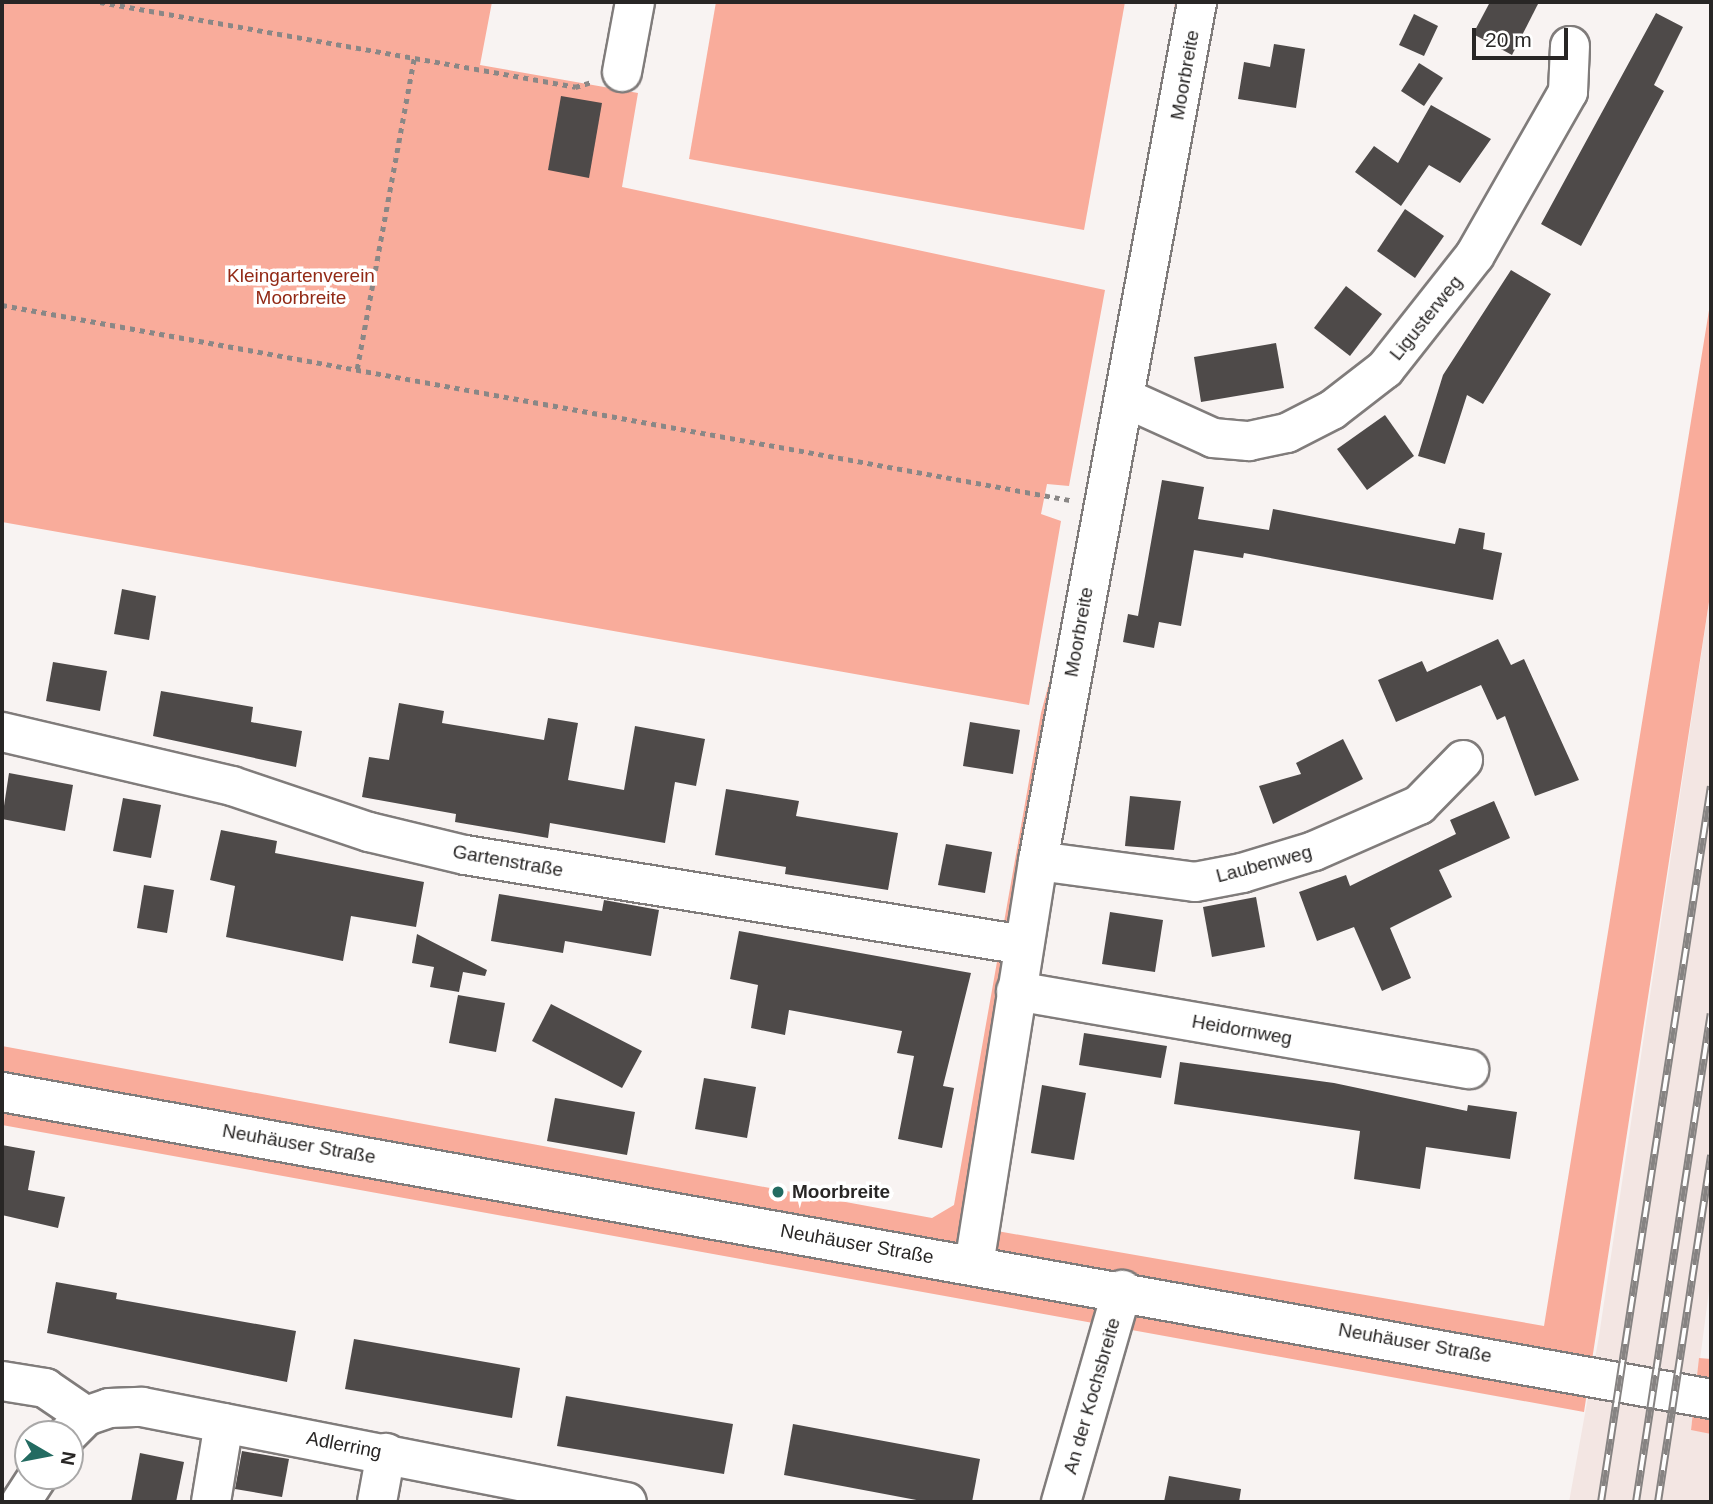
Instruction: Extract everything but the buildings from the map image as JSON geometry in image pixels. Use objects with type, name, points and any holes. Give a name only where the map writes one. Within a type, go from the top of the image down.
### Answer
[{"type":"street","points":[[622,72],[635,2]]},
{"type":"street","name":"Moorbreite","points":[[974,1265],[1038,861],[1197,2]]},
{"type":"street","name":"Ligusterweg","points":[[1125,398],[1213,438],[1249,441],[1287,433],[1332,410],[1385,369],[1475,255],[1568,92],[1570,46]]},
{"type":"street","name":"Gartenstraße","points":[[2,732],[219,783],[369,832],[465,855],[1024,945]]},
{"type":"street","name":"Laubenweg","points":[[1038,861],[1195,882],[1242,873],[1314,851],[1419,805],[1463,760]]},
{"type":"street","name":"Heidornweg","points":[[1016,991],[1469,1069]]},
{"type":"street","name":"Neuhäuser Straße","points":[[2,1092],[1122,1290],[1711,1399]]},
{"type":"street","name":"An der Kochsbreite","points":[[1061,1502],[1122,1290]]},
{"type":"street","points":[[2,1381],[46,1388],[73,1420]]},
{"type":"street","name":"Adlerring","points":[[84,1421],[109,1408],[142,1408],[386,1453],[556,1495],[626,1502]]},
{"type":"street","points":[[211,1502],[224,1423]]},
{"type":"street","points":[[377,1502],[386,1453]]},
{"type":"path","points":[[100,2],[575,87],[622,72]]},
{"type":"path","points":[[357,369],[414,58]]},
{"type":"path","points":[[2,304],[1102,506]]},
{"type":"shaded area","points":[[1711,589],[1711,1275],[1691,1429],[1711,1434],[1711,1502],[1569,1502],[1599,1336]]},
{"type":"green space","name":"Kleingartenverein Moorbreite","points":[[2,2],[492,2],[480,65],[638,93],[622,187],[1105,290],[1069,486],[1047,484],[1041,514],[1061,521],[1029,705],[2,522]]},
{"type":"green space","points":[[716,2],[1125,2],[1084,230],[689,159]]},
{"type":"green space","points":[[1175,2],[1195,2],[997,1231],[1544,1326],[1711,298],[1711,589],[1584,1412],[2,1125],[2,1046],[932,1218],[954,1205],[1041,713],[1125,398]]},
{"type":"green space","points":[[1699,1358],[1711,1359],[1711,1434],[1691,1430]]},
{"type":"railway","points":[[1601,1502],[1711,786]]},
{"type":"railway","points":[[1636,1502],[1711,1014]]},
{"type":"railway","points":[[1658,1502],[1711,1155]]},
{"type":"place","name":"Moorbreite","points":[[778,1192]]}]
